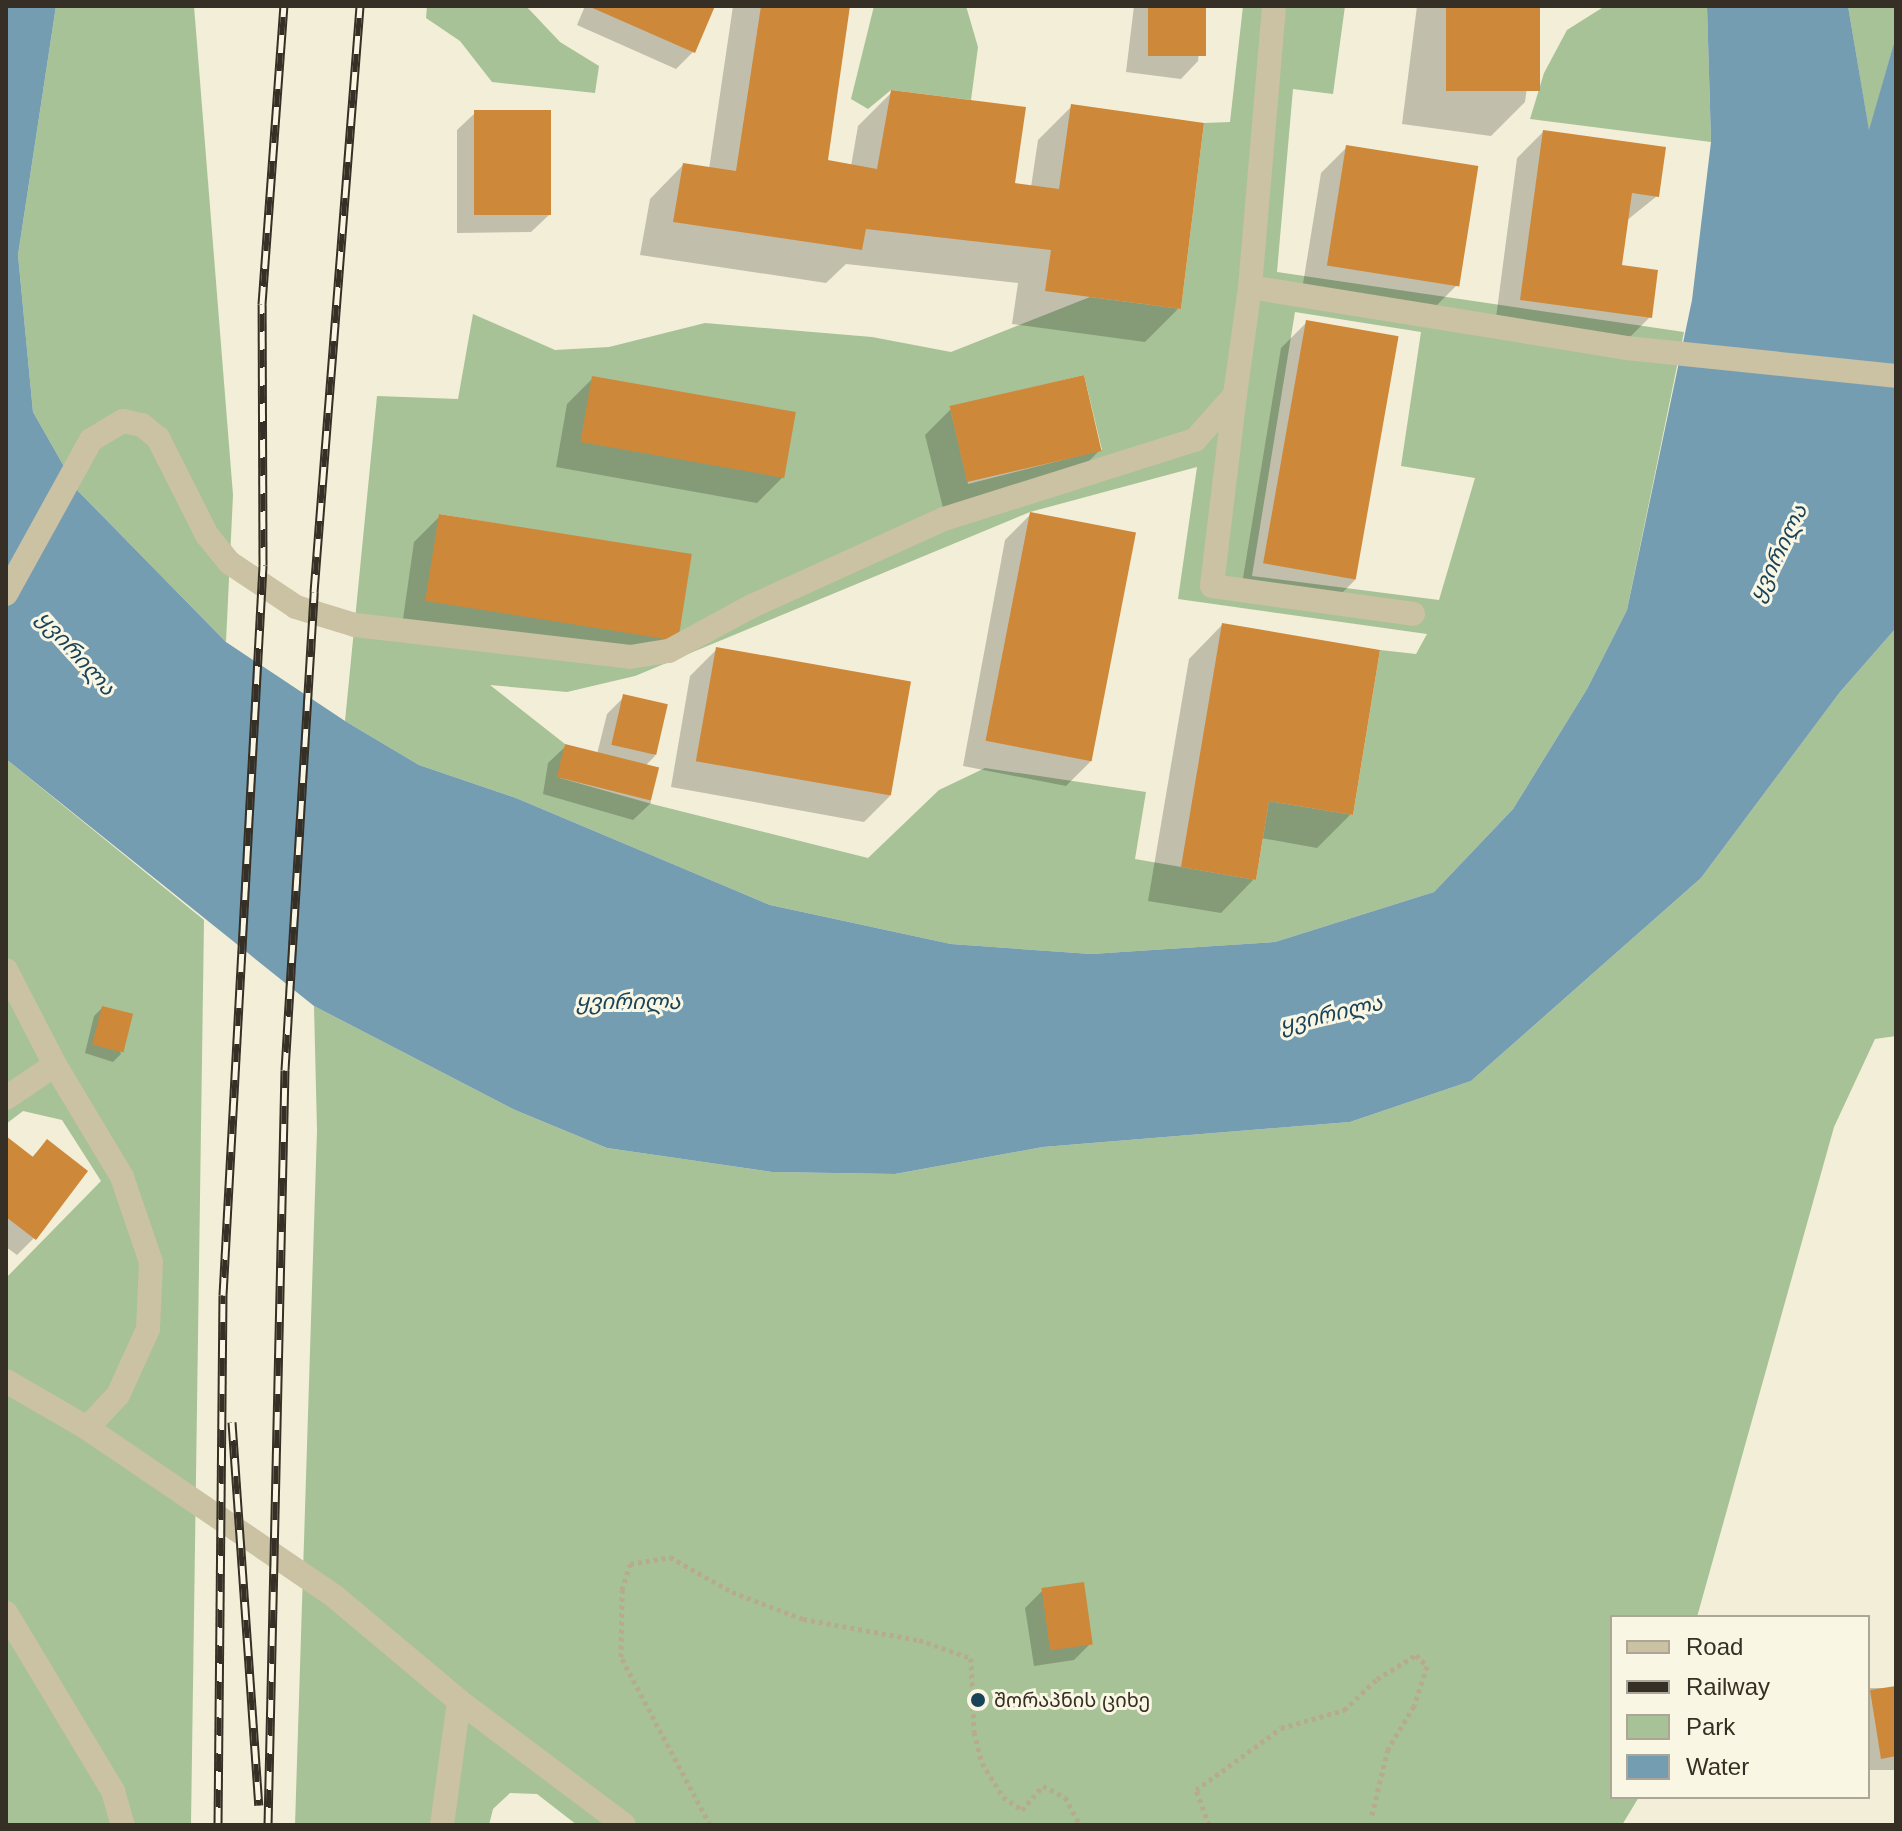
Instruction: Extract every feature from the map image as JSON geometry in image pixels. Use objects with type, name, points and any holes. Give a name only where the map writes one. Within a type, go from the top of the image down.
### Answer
[{"type":"street","points":[[1274,6],[1250,287],[1212,586],[1413,614]]},
{"type":"street","points":[[1250,287],[1626,348],[1896,376]]},
{"type":"street","points":[[6,594],[91,440],[123,421],[142,425],[158,438],[207,535],[230,563],[296,607],[355,625],[630,657],[669,651],[752,606],[944,519],[1195,440],[1235,395]]},
{"type":"street","points":[[6,970],[55,1065],[122,1177],[151,1262],[148,1329],[118,1395],[87,1428]]},
{"type":"street","points":[[6,1098],[55,1065]]},
{"type":"street","points":[[6,1381],[87,1428],[334,1596],[459,1701],[624,1825]]},
{"type":"street","points":[[6,1613],[113,1791],[123,1825]]},
{"type":"street","points":[[442,1825],[459,1701]]},
{"type":"path","points":[[710,1825],[621,1657],[622,1590],[630,1564],[670,1557],[732,1592],[803,1619],[919,1640],[971,1658],[974,1732],[982,1763],[1003,1797],[1022,1810],[1043,1786],[1065,1797],[1080,1825]]},
{"type":"path","points":[[1209,1825],[1196,1790],[1281,1728],[1344,1710],[1377,1679],[1416,1655],[1427,1666],[1414,1706],[1388,1749],[1371,1819]]},
{"type":"green space","points":[[56,6],[194,6],[233,495],[226,642],[78,491],[33,412],[18,255]]},
{"type":"green space","points":[[427,6],[526,6],[560,42],[599,66],[595,93],[492,82],[460,41],[426,18]]},
{"type":"green space","points":[[874,6],[966,6],[978,47],[971,100],[891,90],[868,109],[851,99]]},
{"type":"green space","points":[[1243,6],[1345,6],[1333,94],[1293,89],[1277,272],[1684,332],[1627,610],[1587,689],[1513,809],[1434,892],[1275,942],[1091,954],[951,944],[770,905],[516,798],[419,765],[345,721],[377,396],[458,399],[473,314],[555,350],[609,347],[705,323],[872,337],[951,352],[1090,297],[1181,309],[1204,123],[1230,122]],"holes":[[[1295,312],[1421,332],[1401,466],[1475,478],[1439,600],[1252,576]],[[1084,375],[1102,450],[968,484],[950,407]],[[1197,467],[1178,599],[1427,634],[1416,654],[1380,650],[1353,815],[1269,801],[1256,880],[1135,859],[1146,792],[985,768],[939,790],[868,858],[560,778],[565,744],[490,685],[567,692],[635,676],[1030,512]],[[439,514],[691,556],[677,640]]]},
{"type":"green space","points":[[1605,6],[1707,6],[1711,142],[1530,119],[1544,73],[1567,30]]},
{"type":"green space","points":[[1848,6],[1896,6],[1896,36],[1869,132]]},
{"type":"green space","points":[[1896,628],[1896,1036],[1875,1039],[1834,1127],[1698,1615],[1610,1615],[1610,1799],[1638,1799],[1622,1825],[577,1825],[537,1794],[510,1793],[493,1809],[489,1825],[295,1825],[317,1130],[314,1006],[515,1110],[607,1148],[772,1172],[895,1174],[1043,1147],[1350,1122],[1471,1081],[1701,878],[1840,692]]},
{"type":"green space","points":[[6,759],[204,920],[191,1825],[6,1825],[6,1278],[101,1181],[62,1120],[23,1111],[6,1124]]},
{"type":"water","name":"ყვირილა","points":[[6,6],[56,6],[18,255],[33,412],[78,491],[226,642],[345,721],[419,765],[516,798],[770,905],[951,944],[1091,954],[1275,942],[1434,892],[1513,809],[1587,689],[1627,610],[1692,300],[1711,142],[1707,6],[1848,6],[1869,130],[1896,36],[1896,628],[1840,692],[1701,878],[1471,1081],[1350,1122],[1043,1147],[895,1174],[772,1172],[607,1148],[515,1110],[314,1006],[6,759]]},
{"type":"building","points":[[588,6],[715,6],[695,53]]},
{"type":"building","points":[[761,6],[850,6],[828,160],[877,169],[891,90],[1026,107],[1015,183],[1059,189],[1071,104],[1204,123],[1181,309],[1045,291],[1051,250],[866,229],[862,250],[673,222],[683,163],[736,171]]},
{"type":"building","points":[[1148,6],[1206,6],[1206,56],[1148,56]]},
{"type":"building","points":[[1446,6],[1540,6],[1540,91],[1446,91]]},
{"type":"building","points":[[474,110],[551,110],[551,215],[474,215]]},
{"type":"building","points":[[1543,130],[1666,147],[1659,197],[1632,193],[1622,265],[1658,270],[1652,318],[1520,300]]},
{"type":"building","points":[[1346,145],[1478,166],[1459,286],[1327,265]]},
{"type":"building","points":[[1306,320],[1399,336],[1356,580],[1263,563]]},
{"type":"building","points":[[1084,375],[1102,451],[967,482],[950,406]]},
{"type":"building","points":[[592,376],[796,412],[784,478],[580,442]]},
{"type":"building","points":[[1030,512],[1136,533],[1092,761],[986,741]]},
{"type":"building","points":[[439,514],[692,554],[678,641],[425,601]]},
{"type":"building","points":[[1222,623],[1380,650],[1353,815],[1269,801],[1256,880],[1181,867]]},
{"type":"building","points":[[716,647],[911,681],[891,796],[696,761]]},
{"type":"building","points":[[623,694],[668,704],[656,755],[611,745]]},
{"type":"building","points":[[565,744],[659,767],[651,800],[557,777]]},
{"type":"building","points":[[102,1006],[133,1014],[123,1053],[92,1045]]},
{"type":"building","points":[[6,1136],[33,1157],[47,1139],[88,1171],[36,1240],[6,1217]]},
{"type":"building","points":[[1084,1582],[1093,1644],[1050,1650],[1041,1588]]},
{"type":"building","points":[[1896,1686],[1896,1756],[1881,1759],[1870,1690]]},
{"type":"railway","points":[[218,1825],[223,1295],[263,565],[262,304],[284,6]]},
{"type":"railway","points":[[268,1825],[285,1070],[314,592],[360,6]]},
{"type":"railway","points":[[232,1422],[259,1805]]},
{"type":"place","name":"შორაპნის ციხე","points":[[978,1700]]}]
